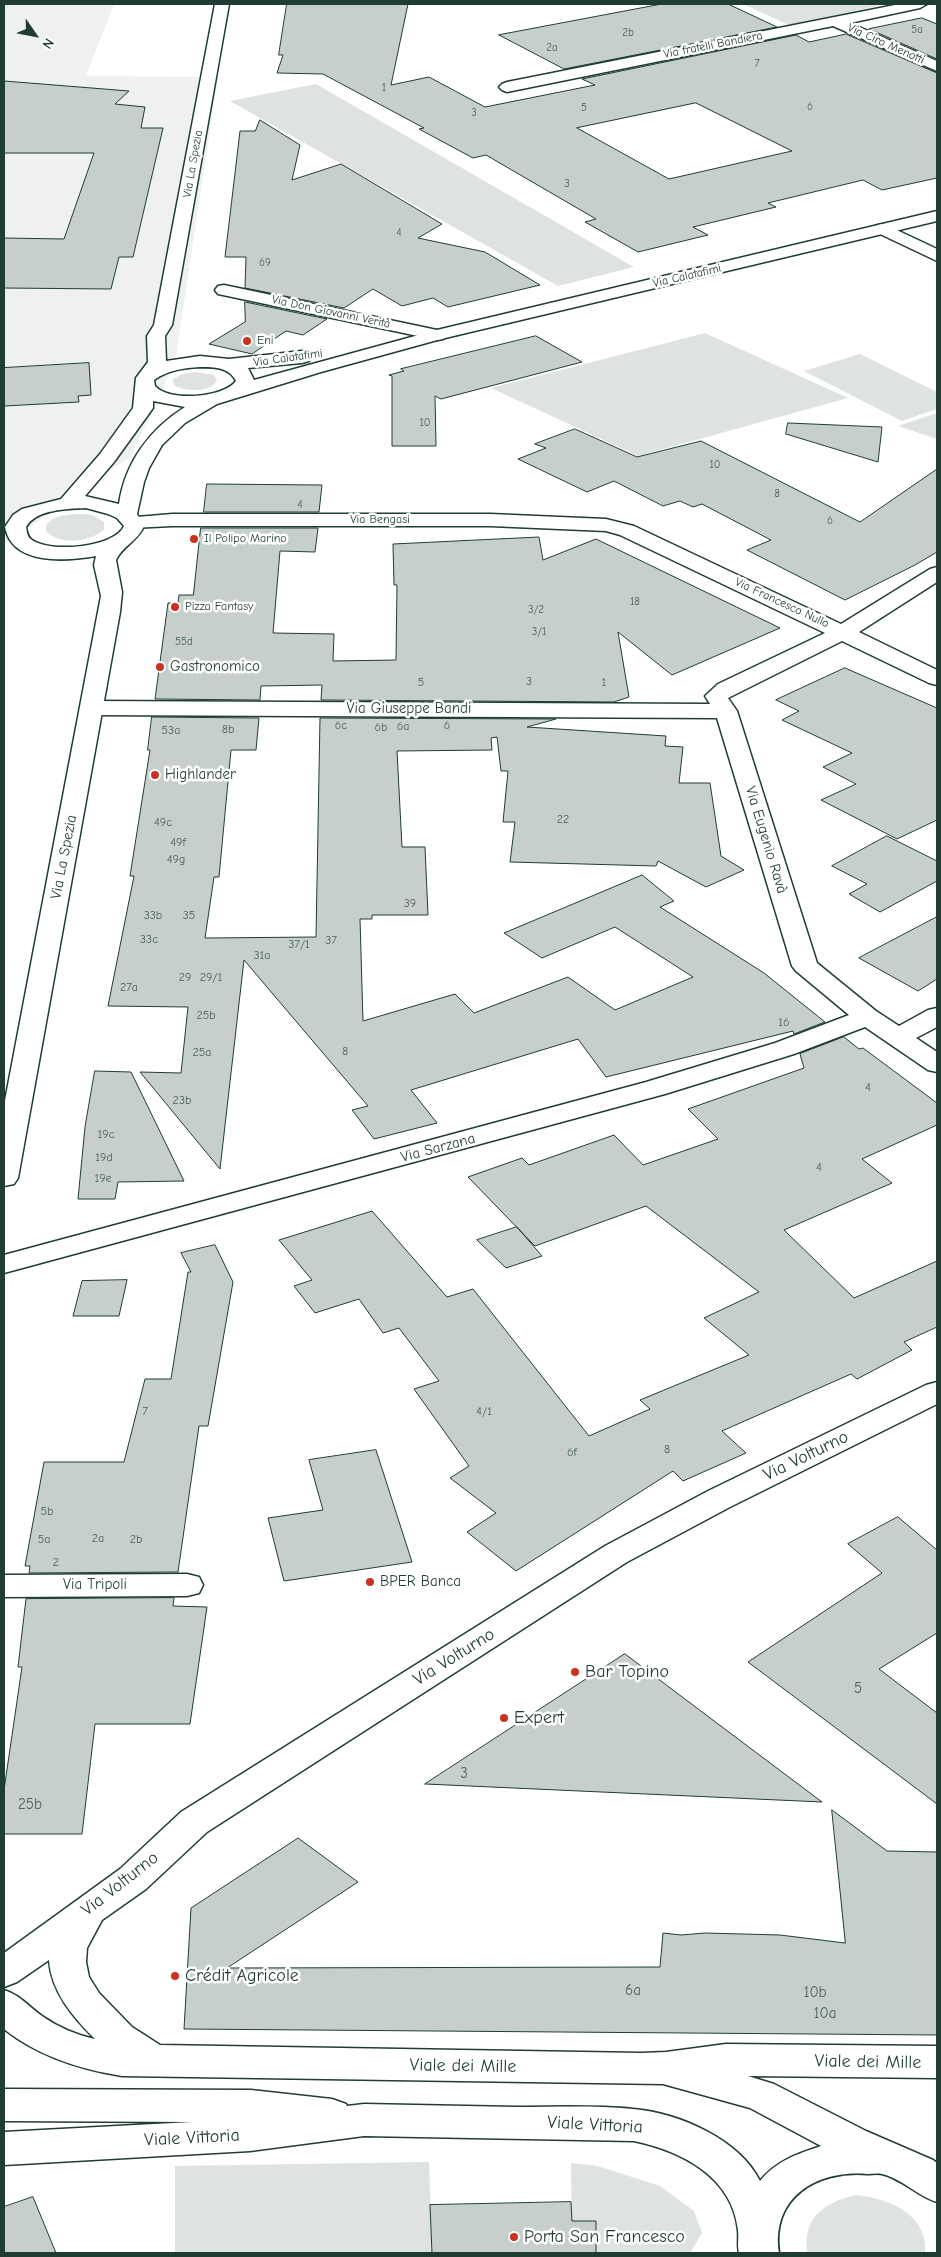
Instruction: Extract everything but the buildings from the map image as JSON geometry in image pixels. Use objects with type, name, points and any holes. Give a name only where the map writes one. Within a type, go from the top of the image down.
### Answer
[{"type":"street","name":"Via La Spezia","points":[[68,503],[107,458],[144,408],[147,380],[157,362],[157,334],[164,325],[222,4]]},
{"type":"street","name":"Via fratelli Bandiera","points":[[507,87],[920,4]]},
{"type":"street","name":"Via Ciro Menotti","points":[[834,21],[937,67]]},
{"type":"street","name":"Via Calatafimi","points":[[238,390],[437,335],[937,216]]},
{"type":"street","points":[[884,229],[937,256]]},
{"type":"street","name":"Via Don Giovanni Verità","points":[[224,290],[437,335]]},
{"type":"street","points":[[164,325],[176,343],[190,354],[223,364],[241,372],[245,381],[238,390]]},
{"type":"street","name":"Via Calatafimi","points":[[223,364],[270,362],[437,335]]},
{"type":"street","points":[[147,380],[161,367],[179,362],[200,361],[223,364]]},
{"type":"street","name":"Via La Spezia","points":[[147,380],[154,394],[173,400],[209,400]]},
{"type":"street","name":"Via La Spezia","points":[[4,1178],[111,599],[110,587],[105,576],[105,564],[109,552],[126,526],[129,496],[136,471],[156,439],[177,419],[209,400],[238,390]]},
{"type":"street","points":[[68,503],[103,504],[118,509],[126,526],[90,552],[64,553],[39,550],[26,545],[11,544],[17,523],[24,516],[36,510],[68,503]]},
{"type":"street","points":[[4,509],[24,516]]},
{"type":"street","name":"Via Bengasi","points":[[126,526],[163,520],[490,520],[606,525],[627,530]]},
{"type":"street","name":"Via Francesco Nullo","points":[[627,530],[937,678]]},
{"type":"street","points":[[844,632],[937,573]]},
{"type":"street","name":"Via Eugenio Ravà","points":[[844,632],[726,689],[716,696],[726,711],[805,966],[867,1017],[937,1064]]},
{"type":"street","name":"Via Giuseppe Bandi","points":[[92,708],[726,711]]},
{"type":"street","points":[[899,1037],[937,1016]]},
{"type":"street","name":"Via Sarzana","points":[[4,1264],[242,1202],[647,1090],[804,1042],[867,1017]]},
{"type":"street","name":"Via Volturno","points":[[4,1972],[133,1878],[194,1822],[616,1554],[719,1499],[937,1392]]},
{"type":"street","name":"Via Tripoli","points":[[4,1586],[187,1585]]},
{"type":"street","points":[[95,1905],[72,1936],[67,1957],[70,1978],[80,1998],[91,2012],[119,2038],[139,2053],[164,2062]]},
{"type":"street","name":"Viale dei Mille","points":[[4,2005],[34,2030],[63,2046],[101,2057],[164,2062],[641,2069],[666,2068],[726,2060],[937,2062]]},
{"type":"street","points":[[641,2069],[680,2073],[760,2095],[852,2143],[919,2172],[937,2185]]},
{"type":"street","name":"Viale Vittoria","points":[[4,2105],[251,2106],[380,2120]]},
{"type":"street","name":"Viale Vittoria","points":[[4,2149],[250,2135],[348,2122],[380,2120],[610,2123],[634,2125],[675,2133],[705,2148],[741,2182],[755,2210],[758,2246]]},
{"type":"street","points":[[758,2246],[764,2210],[774,2192],[790,2177],[807,2166],[828,2159],[851,2156],[875,2157],[897,2162]]},
{"type":"shaded area","points":[[4,4],[114,4],[86,76],[218,77],[175,362],[131,456],[4,545]]},
{"type":"shaded area","points":[[743,4],[886,4],[791,26]]},
{"type":"shaded area","points":[[316,84],[634,267],[558,286],[230,101]]},
{"type":"shaded area","points":[[705,333],[848,398],[638,456],[491,388]]},
{"type":"shaded area","points":[[860,354],[937,392],[937,409],[902,421],[804,371]]},
{"type":"shaded area","points":[[195,372],[214,375],[217,381],[208,388],[197,390],[184,389],[174,385],[173,379],[182,374]]},
{"type":"shaded area","points":[[937,413],[937,439],[898,426]]},
{"type":"shaded area","points":[[92,515],[104,522],[104,530],[91,537],[75,541],[59,539],[46,531],[49,522],[59,516]]},
{"type":"shaded area","points":[[429,2162],[432,2253],[175,2253],[175,2166]]},
{"type":"shaded area","points":[[571,2163],[598,2166],[660,2186],[694,2211],[702,2233],[690,2253],[596,2253],[596,2221],[572,2221]]},
{"type":"shaded area","points":[[856,2195],[893,2204],[904,2210],[920,2228],[924,2239],[925,2253],[807,2253],[808,2230],[812,2221],[825,2207],[844,2198]]},
{"type":"place","name":"Eni","points":[[247,341]]},
{"type":"place","name":"Il Polipo Marino","points":[[194,539]]},
{"type":"place","name":"Pizza Fantasy","points":[[175,607]]},
{"type":"place","name":"Gastronomico","points":[[160,667]]},
{"type":"place","name":"Highlander","points":[[155,775]]},
{"type":"place","name":"BPER Banca","points":[[370,1582]]},
{"type":"place","name":"Bar Topino","points":[[575,1672]]},
{"type":"place","name":"Expert","points":[[504,1718]]},
{"type":"place","name":"Crédit Agricole","points":[[175,1976]]},
{"type":"place","name":"Porta San Francesco","points":[[514,2237]]}]
